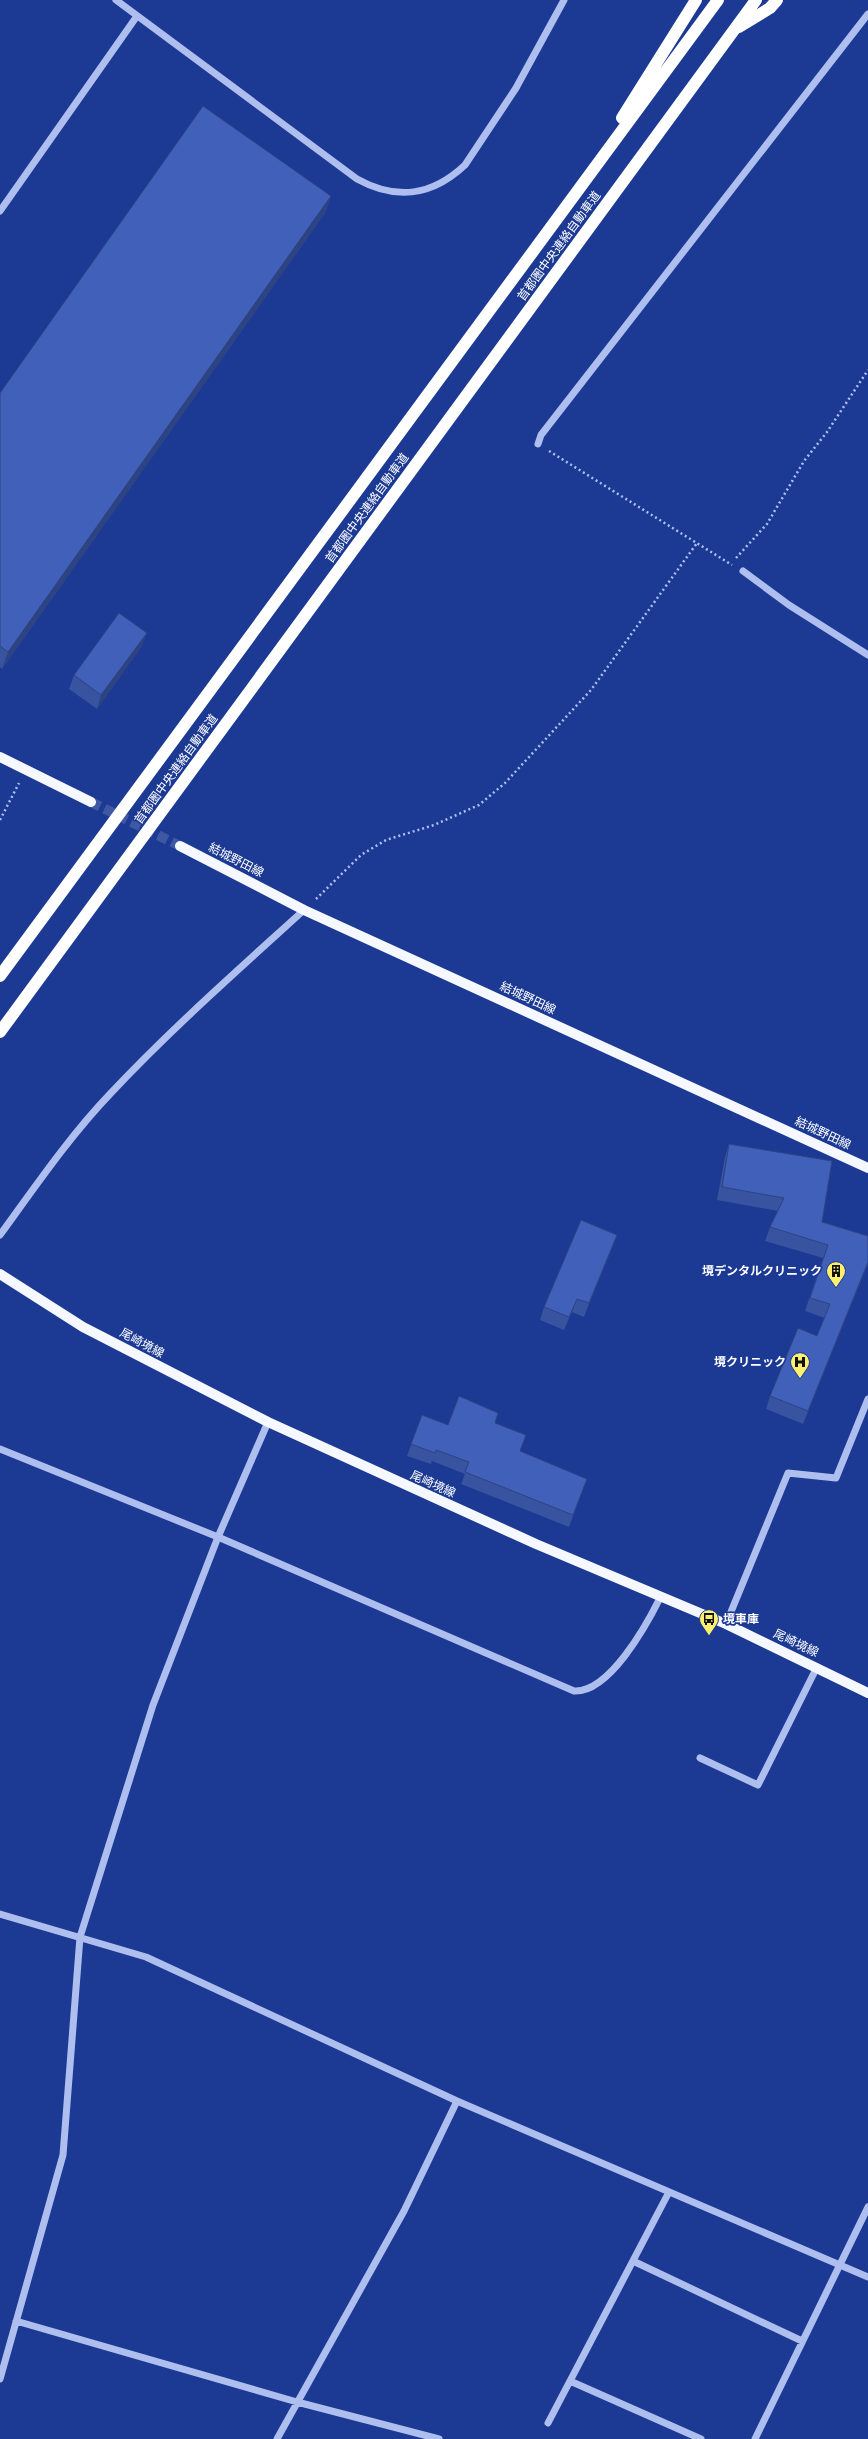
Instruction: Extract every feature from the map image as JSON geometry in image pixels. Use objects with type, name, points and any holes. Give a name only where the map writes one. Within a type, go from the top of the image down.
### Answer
[{"type":"highway","points":[[569,202],[696,0]]},
{"type":"highway","name":"首都圏中央連絡自動車道","points":[[0,976],[718,0]]},
{"type":"highway","name":"首都圏中央連絡自動車道","points":[[0,1032],[756,0]]},
{"type":"highway","points":[[735,29],[770,8],[777,0]]},
{"type":"main road","points":[[0,757],[91,802]]},
{"type":"main road","name":"結城野田線","points":[[180,846],[304,910],[868,1168]]},
{"type":"main road","name":"尾崎境線","points":[[0,1274],[38,1300],[83,1326],[268,1422],[514,1535],[660,1598],[726,1624],[868,1693]]},
{"type":"street","points":[[116,0],[357,179],[384,191],[414,193],[442,183],[465,165],[516,88],[564,0]]},
{"type":"street","points":[[538,444],[540,435],[868,14]]},
{"type":"street","points":[[0,211],[137,16]]},
{"type":"street","points":[[743,571],[789,605],[868,655]]},
{"type":"street","points":[[0,1235],[41,1177],[109,1094],[192,1012],[304,910]]},
{"type":"street","points":[[726,1624],[788,1473],[836,1478],[868,1400]]},
{"type":"street","points":[[0,2379],[63,2155],[80,1937],[153,1705],[218,1537],[268,1422]]},
{"type":"street","points":[[0,1449],[218,1537],[574,1691],[583,1692],[606,1679],[647,1623],[660,1598]]},
{"type":"street","points":[[700,1758],[758,1785],[817,1667]]},
{"type":"street","points":[[0,1914],[146,1957],[457,2101],[868,2277]]},
{"type":"street","points":[[277,2439],[404,2211],[457,2101]]},
{"type":"street","points":[[548,2423],[669,2192]]},
{"type":"street","points":[[755,2439],[868,2207]]},
{"type":"street","points":[[633,2261],[802,2341]]},
{"type":"street","points":[[16,2321],[298,2402],[439,2439]]},
{"type":"street","points":[[570,2381],[701,2439]]},
{"type":"path","points":[[731,563],[767,524],[804,461],[827,432],[868,370]]},
{"type":"path","points":[[538,444],[743,571]]},
{"type":"path","points":[[304,910],[361,855],[386,840],[434,825],[479,805],[505,783],[591,690],[697,543]]},
{"type":"path","points":[[0,820],[26,770]]},
{"type":"building","points":[[203,106],[331,196],[8,652],[0,646],[0,393]]},
{"type":"building","points":[[119,613],[147,633],[101,695],[74,675]]},
{"type":"building","points":[[729,1144],[832,1161],[822,1222],[868,1236],[868,1262],[808,1411],[770,1396],[798,1328],[817,1336],[830,1304],[810,1298],[828,1245],[770,1227],[784,1198],[722,1187]]},
{"type":"building","points":[[581,1220],[617,1235],[589,1303],[577,1299],[569,1317],[544,1307]]},
{"type":"building","points":[[459,1396],[498,1413],[495,1423],[526,1435],[520,1451],[587,1479],[573,1515],[465,1472],[469,1462],[436,1450],[435,1453],[411,1444],[422,1415],[448,1425]]},
{"type":"tunnel","points":[[91,802],[180,846]]},
{"type":"place","name":"境デンタルクリニック","points":[[836,1288]]},
{"type":"place","name":"境クリニック","points":[[800,1379]]},
{"type":"place","name":"境車庫","points":[[709,1636]]}]
